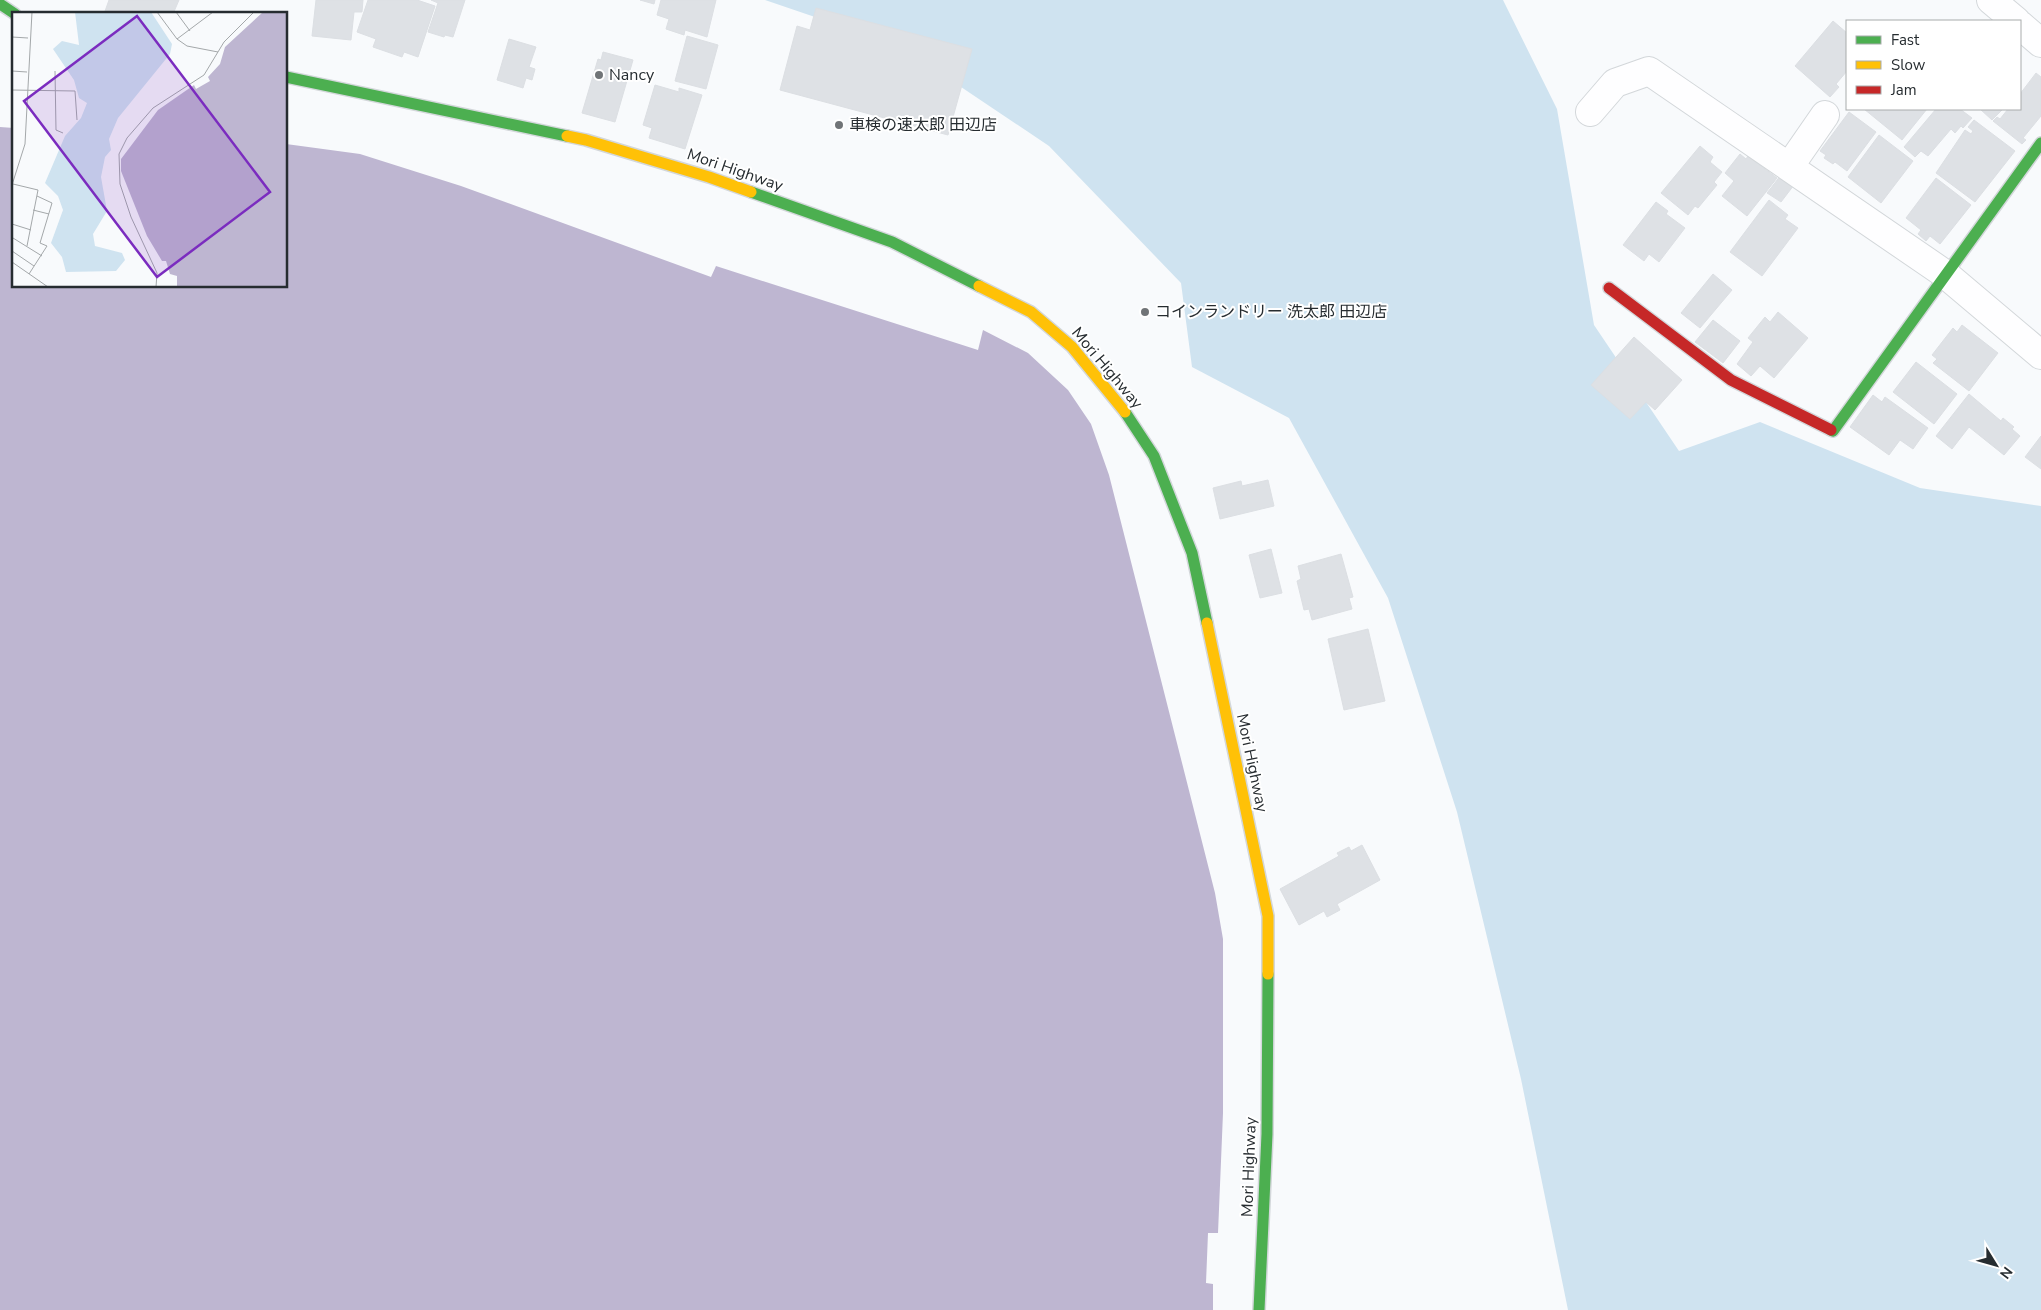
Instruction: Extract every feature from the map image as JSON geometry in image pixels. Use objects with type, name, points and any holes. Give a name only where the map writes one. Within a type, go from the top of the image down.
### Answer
[{"type":"main road","points":[[0,4],[12,12]]},
{"type":"main road","name":"Mori Highway","points":[[288,77],[586,140],[709,177],[892,242],[1031,312],[1072,347],[1119,402],[1154,456],[1192,553],[1268,916],[1267,1134],[1259,1310]]},
{"type":"main road","points":[[1608,288],[1731,380],[1833,431],[2041,142]]},
{"type":"street","points":[[1991,0],[2015,20]]},
{"type":"street","points":[[2021,26],[2041,43]]},
{"type":"street","points":[[1590,112],[1615,83],[1649,71],[1945,274],[2041,355]]},
{"type":"street","points":[[1789,167],[1825,115]]},
{"type":"shaded area","points":[[765,0],[1503,0],[1557,109],[1594,325],[1679,451],[1760,422],[1920,488],[2041,506],[2041,1310],[1568,1310],[1521,1079],[1457,812],[1388,598],[1289,418],[1192,367],[1181,283],[1049,146],[900,46]]},
{"type":"shaded area","points":[[0,127],[12,128],[12,288],[288,288],[288,144],[360,154],[461,186],[711,277],[716,266],[978,350],[983,330],[1028,353],[1068,390],[1091,424],[1109,475],[1215,893],[1223,939],[1223,1113],[1218,1233],[1208,1233],[1206,1283],[1213,1284],[1213,1310],[0,1310]]},
{"type":"building","points":[[109,0],[179,0],[174,12],[105,12]]},
{"type":"building","points":[[316,0],[363,0],[362,12],[354,12],[351,40],[312,36]]},
{"type":"building","points":[[368,0],[417,0],[435,6],[418,57],[404,52],[402,57],[373,47],[376,39],[357,32]]},
{"type":"building","points":[[431,0],[465,0],[453,37],[445,35],[444,37],[428,32],[438,3]]},
{"type":"building","points":[[640,0],[655,0],[654,4]]},
{"type":"building","points":[[661,0],[716,0],[707,37],[685,30],[684,35],[666,29],[669,19],[657,15]]},
{"type":"building","points":[[816,8],[972,49],[948,135],[780,90],[797,26],[810,30]]},
{"type":"building","points":[[1833,21],[1846,32],[1846,72],[1836,84],[1839,87],[1830,97],[1795,66]]},
{"type":"building","points":[[687,36],[718,45],[706,89],[675,81]]},
{"type":"building","points":[[509,39],[536,47],[529,67],[535,69],[532,80],[526,78],[523,88],[497,80]]},
{"type":"building","points":[[603,52],[633,60],[615,122],[582,113],[598,59],[601,60]]},
{"type":"building","points":[[2036,73],[2041,77],[2041,116],[2023,138],[2026,140],[2022,144],[1993,121],[1997,117],[2000,119],[2007,110],[2021,110],[2021,93]]},
{"type":"building","points":[[655,85],[679,92],[679,88],[702,95],[685,149],[649,138],[652,128],[643,125]]},
{"type":"building","points":[[1865,110],[1926,110],[1902,140]]},
{"type":"building","points":[[1935,110],[1961,110],[1972,118],[1963,128],[1961,126],[1955,133],[1951,129],[1928,156],[1921,151],[1915,157],[1904,147]]},
{"type":"building","points":[[1981,110],[2002,110],[1992,120]]},
{"type":"building","points":[[1849,112],[1876,132],[1847,171],[1835,162],[1833,164],[1824,158],[1826,155],[1820,151]]},
{"type":"building","points":[[1974,120],[2015,151],[1975,202],[1936,173],[1965,130],[1971,134],[1973,131],[1968,127]]},
{"type":"building","points":[[1879,135],[1913,161],[1881,203],[1848,177]]},
{"type":"building","points":[[1700,146],[1713,157],[1710,162],[1722,172],[1714,182],[1717,185],[1698,208],[1695,206],[1688,215],[1661,193]]},
{"type":"building","points":[[1740,154],[1746,159],[1748,156],[1777,178],[1747,216],[1722,196],[1734,181],[1725,173]]},
{"type":"building","points":[[1781,175],[1794,185],[1781,202],[1767,193]]},
{"type":"building","points":[[1936,178],[1971,205],[1940,244],[1930,236],[1926,241],[1918,234],[1921,230],[1906,218]]},
{"type":"building","points":[[1769,200],[1788,215],[1785,219],[1798,228],[1762,276],[1730,252]]},
{"type":"building","points":[[1656,202],[1668,211],[1666,214],[1685,228],[1659,262],[1649,254],[1644,261],[1623,245]]},
{"type":"building","points":[[1713,274],[1732,290],[1700,328],[1681,313]]},
{"type":"building","points":[[1778,312],[1808,338],[1774,378],[1760,366],[1751,376],[1737,364],[1753,342],[1748,338],[1765,317],[1770,322]]},
{"type":"building","points":[[1713,320],[1740,341],[1723,363],[1695,342]]},
{"type":"building","points":[[1962,325],[1998,353],[1969,391],[1933,363],[1937,359],[1932,355],[1953,328],[1957,332]]},
{"type":"building","points":[[1634,337],[1682,380],[1655,410],[1646,402],[1630,419],[1591,385]]},
{"type":"building","points":[[1916,362],[1957,394],[1934,424],[1893,392]]},
{"type":"building","points":[[1969,394],[2001,421],[2003,418],[2014,427],[2012,429],[2020,436],[2004,455],[1969,427],[1952,449],[1936,436]]},
{"type":"building","points":[[1873,395],[1882,402],[1885,397],[1928,428],[1913,449],[1900,440],[1889,455],[1850,427]]},
{"type":"building","points":[[2041,436],[2041,469],[2025,457]]},
{"type":"building","points":[[1268,480],[1274,506],[1220,519],[1213,488],[1241,481],[1242,486]]},
{"type":"building","points":[[1271,549],[1282,593],[1260,598],[1249,555]]},
{"type":"building","points":[[1341,554],[1353,597],[1349,598],[1352,609],[1312,620],[1309,609],[1304,610],[1297,581],[1301,579],[1298,566]]},
{"type":"building","points":[[1368,629],[1385,701],[1344,710],[1328,639]]},
{"type":"building","points":[[1362,845],[1380,880],[1337,904],[1340,910],[1327,917],[1324,911],[1299,925],[1280,889],[1339,856],[1337,853],[1349,847],[1351,851]]},
{"type":"traffic: fast","points":[[0,4],[12,12]]},
{"type":"traffic: fast","points":[[288,77],[567,136]]},
{"type":"traffic: fast","points":[[1831,430],[1833,431],[2041,143]]},
{"type":"traffic: fast","points":[[751,192],[892,242],[979,286]]},
{"type":"traffic: fast","points":[[1125,412],[1154,456],[1192,553],[1207,623]]},
{"type":"traffic: fast","points":[[1259,1310],[1267,1134],[1268,974]]},
{"type":"traffic: slow","points":[[567,136],[709,177],[751,192]]},
{"type":"traffic: slow","points":[[979,286],[1031,312],[1072,347],[1125,412]]},
{"type":"traffic: slow","points":[[1207,623],[1268,916],[1268,974]]},
{"type":"traffic: jam","points":[[1609,288],[1731,380],[1831,430]]},
{"type":"place","name":"Nancy","points":[[599,75]]},
{"type":"place","name":"車検の速太郎 田辺店","points":[[839,125]]},
{"type":"place","name":"コインランドリー 洗太郎 田辺店","points":[[1145,312]]}]
